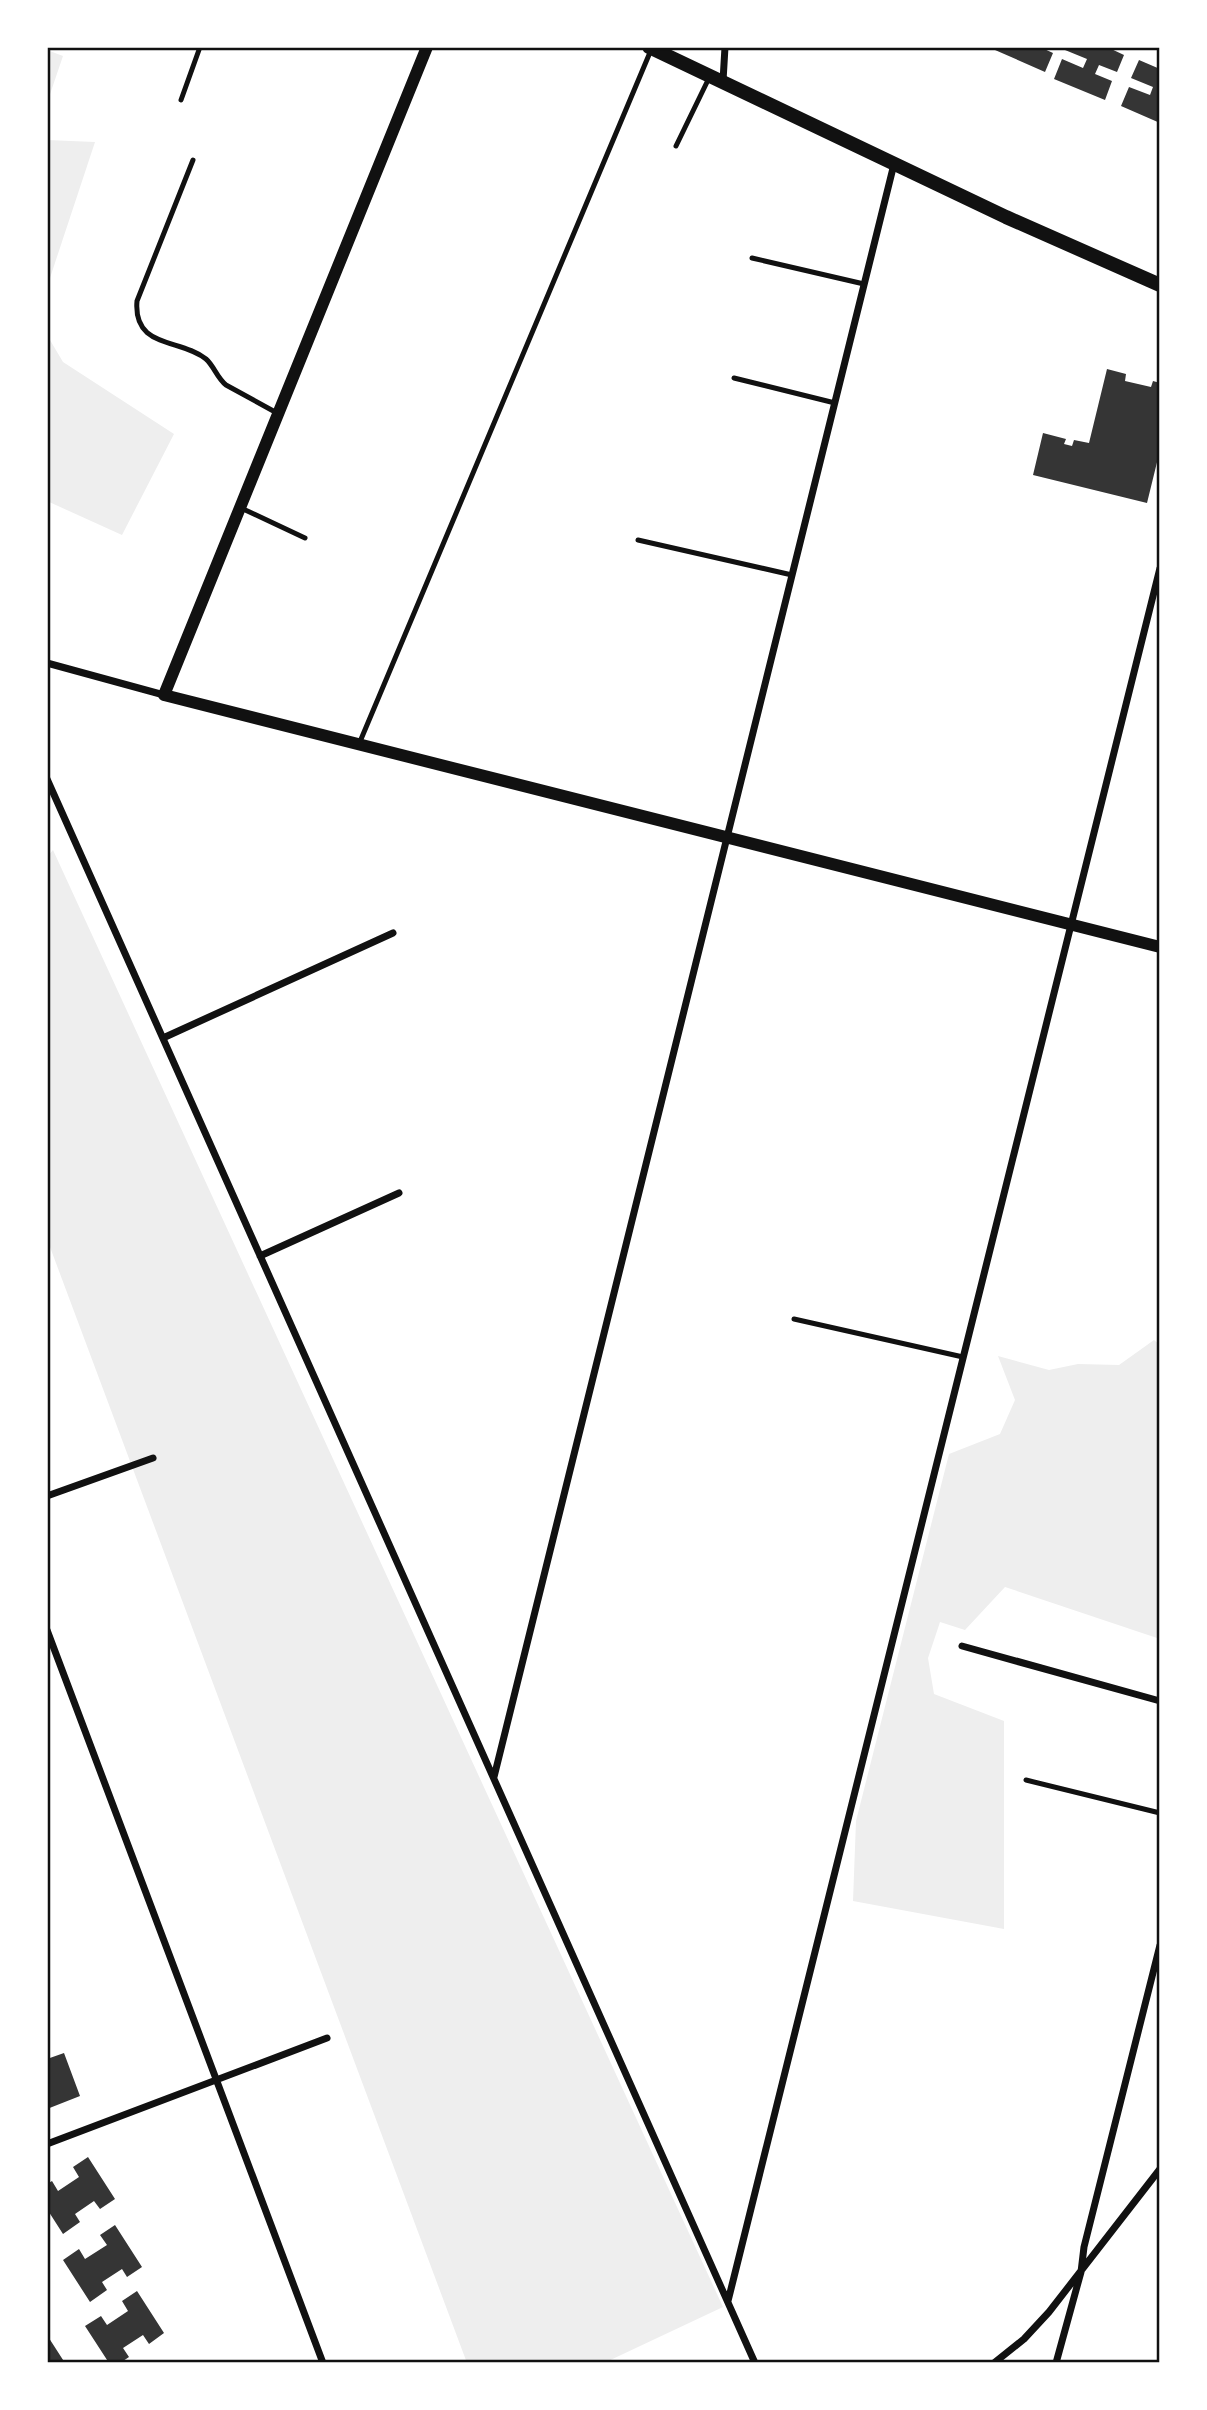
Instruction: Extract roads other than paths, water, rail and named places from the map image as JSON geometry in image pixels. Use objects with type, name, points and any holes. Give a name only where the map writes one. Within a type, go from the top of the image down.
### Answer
[{"type":"main road","points":[[650,48],[1006,217],[1160,285]]},
{"type":"street","points":[[164,695],[427,47]]},
{"type":"street","points":[[716,78],[725,47]]},
{"type":"street","points":[[494,1778],[894,164]]},
{"type":"street","points":[[728,2301],[1160,568]]},
{"type":"street","points":[[47,663],[1160,947]]},
{"type":"street","points":[[47,779],[755,2363]]},
{"type":"street","points":[[163,1038],[393,933]]},
{"type":"street","points":[[260,1256],[399,1193]]},
{"type":"street","points":[[47,1496],[153,1458]]},
{"type":"street","points":[[47,1630],[323,2363]]},
{"type":"street","points":[[962,1646],[1160,1701]]},
{"type":"street","points":[[1056,2363],[1081,2272],[1084,2248],[1160,1945]]},
{"type":"street","points":[[47,2144],[327,2038]]},
{"type":"street","points":[[994,2363],[1024,2339],[1081,2272],[1160,2169]]},
{"type":"lane","points":[[181,100],[200,47]]},
{"type":"lane","points":[[359,744],[650,48]]},
{"type":"lane","points":[[676,146],[716,78]]},
{"type":"lane","points":[[193,160],[137,301],[136,313],[141,326],[154,338],[204,358],[218,379],[226,385],[278,413]]},
{"type":"lane","points":[[752,258],[864,285]]},
{"type":"lane","points":[[734,378],[835,403]]},
{"type":"lane","points":[[240,508],[304,538]]},
{"type":"lane","points":[[638,540],[792,576]]},
{"type":"lane","points":[[794,1319],[963,1357]]},
{"type":"lane","points":[[1026,1780],[1160,1813]]}]
